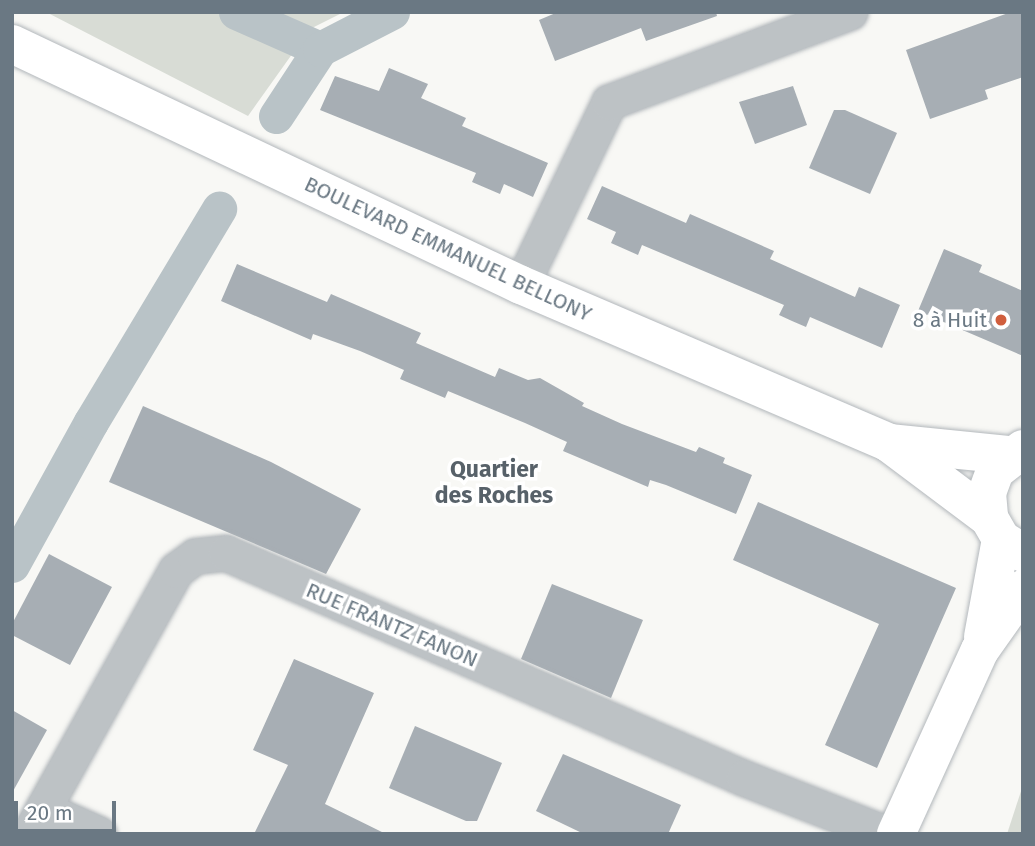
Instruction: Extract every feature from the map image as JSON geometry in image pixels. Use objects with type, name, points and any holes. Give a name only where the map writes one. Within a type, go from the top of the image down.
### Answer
[{"type":"street","points":[[521,285],[609,102],[850,12]]},
{"type":"street","name":"BOULEVARD EMMANUEL BELLONY","points":[[12,44],[521,285],[889,443],[1004,537]]},
{"type":"street","name":"BOULEVARD EMMANUEL BELLONY","points":[[889,443],[1016,452]]},
{"type":"street","points":[[980,650],[1004,537],[987,493],[995,471],[1016,452]]},
{"type":"street","name":"RUE FRANTZ FANON","points":[[36,821],[176,570],[195,555],[226,553],[744,778],[887,834]]},
{"type":"street","points":[[896,834],[980,650],[1023,589]]},
{"type":"street","points":[[36,821],[99,834]]},
{"type":"shaded area","points":[[46,12],[344,12],[310,29],[248,116]]},
{"type":"shaded area","points":[[1023,785],[1023,834],[1007,834]]},
{"type":"building","points":[[558,12],[716,12],[717,16],[646,41],[641,28],[555,61],[539,20]]},
{"type":"building","points":[[1011,12],[1023,12],[1023,77],[985,90],[988,99],[930,119],[906,50]]},
{"type":"building","points":[[389,68],[428,84],[421,98],[466,118],[462,126],[548,163],[533,197],[504,184],[500,194],[472,182],[476,173],[320,110],[335,76],[379,91]]},
{"type":"building","points":[[793,86],[807,125],[755,144],[739,102]]},
{"type":"building","points":[[834,110],[845,110],[897,133],[870,194],[809,168]]},
{"type":"building","points":[[602,186],[686,223],[690,214],[774,251],[770,259],[855,297],[859,287],[900,305],[882,348],[810,317],[806,327],[792,321],[779,315],[784,305],[642,245],[638,255],[611,243],[616,232],[587,219]]},
{"type":"building","points":[[944,249],[982,265],[979,272],[1023,291],[1023,356],[918,311]]},
{"type":"building","points":[[237,264],[327,302],[331,294],[421,333],[416,343],[495,377],[499,368],[528,380],[540,378],[584,403],[582,406],[622,424],[696,452],[699,447],[725,458],[723,463],[752,475],[736,514],[650,480],[648,487],[563,451],[567,442],[525,423],[448,391],[445,398],[400,379],[404,370],[313,334],[311,340],[221,301]]},
{"type":"building","points":[[143,406],[271,462],[361,509],[326,574],[109,482]]},
{"type":"building","points":[[758,502],[956,588],[877,768],[825,745],[879,624],[733,560]]},
{"type":"building","points":[[49,554],[112,587],[70,665],[12,635],[12,624]]},
{"type":"building","points":[[552,584],[643,620],[611,698],[521,659]]},
{"type":"building","points":[[294,659],[374,693],[325,804],[386,834],[254,834],[288,765],[253,750]]},
{"type":"building","points":[[12,710],[47,730],[12,793]]},
{"type":"building","points":[[415,726],[502,763],[477,821],[466,821],[389,788]]},
{"type":"building","points":[[563,754],[681,805],[668,834],[584,834],[536,811]]},
{"type":"waterway","points":[[236,12],[320,49]]},
{"type":"waterway","points":[[276,116],[320,49],[392,12]]},
{"type":"waterway","points":[[12,565],[91,422],[219,209]]},
{"type":"place","name":"8 à Huit","points":[[1001,320]]},
{"type":"district","name":"Quartier des Roches","points":[[494,482]]}]
